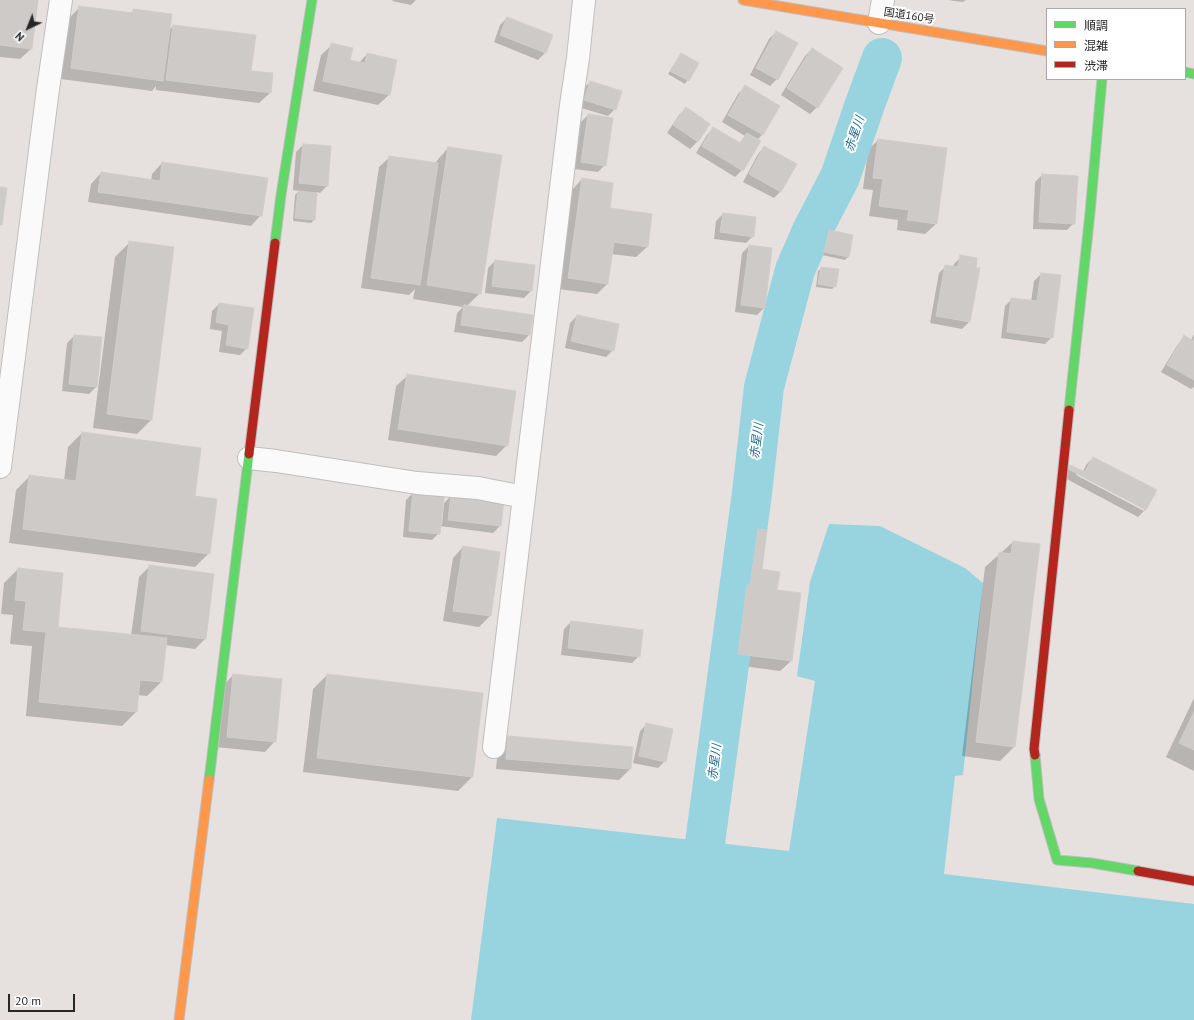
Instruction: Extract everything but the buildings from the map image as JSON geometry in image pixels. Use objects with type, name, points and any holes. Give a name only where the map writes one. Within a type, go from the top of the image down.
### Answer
[{"type":"main road","points":[[179,1020],[281,195],[312,0]]},
{"type":"main road","name":"国道160号","points":[[743,0],[1046,51]]},
{"type":"main road","points":[[1102,80],[1090,213],[1034,749],[1039,800],[1057,860],[1092,863],[1194,881]]},
{"type":"street","points":[[0,467],[47,96],[61,0]]},
{"type":"street","points":[[494,747],[584,0]]},
{"type":"street","points":[[879,23],[883,0]]},
{"type":"street","points":[[249,458],[416,483],[478,488],[524,497]]},
{"type":"water","points":[[829,524],[880,526],[965,568],[983,583],[963,775],[955,776],[944,874],[1194,904],[1194,1020],[471,1020],[497,818],[789,851],[815,681],[797,676],[810,582]]},
{"type":"waterway","name":"赤星川","points":[[705,843],[752,493],[764,387],[795,270],[812,231],[840,177],[882,58]]},
{"type":"traffic: fast","points":[[275,243],[281,195],[312,0]]},
{"type":"traffic: fast","points":[[1186,72],[1194,74]]},
{"type":"traffic: fast","points":[[1069,410],[1090,213],[1102,80]]},
{"type":"traffic: fast","points":[[209,780],[249,454]]},
{"type":"traffic: fast","points":[[1035,755],[1039,799],[1057,860],[1092,863],[1138,871]]},
{"type":"traffic: slow","points":[[743,0],[1046,51]]},
{"type":"traffic: slow","points":[[179,1020],[209,780]]},
{"type":"traffic: jam","points":[[249,454],[275,243]]},
{"type":"traffic: jam","points":[[1035,755],[1034,749],[1069,410]]},
{"type":"traffic: jam","points":[[1138,871],[1194,881]]}]
